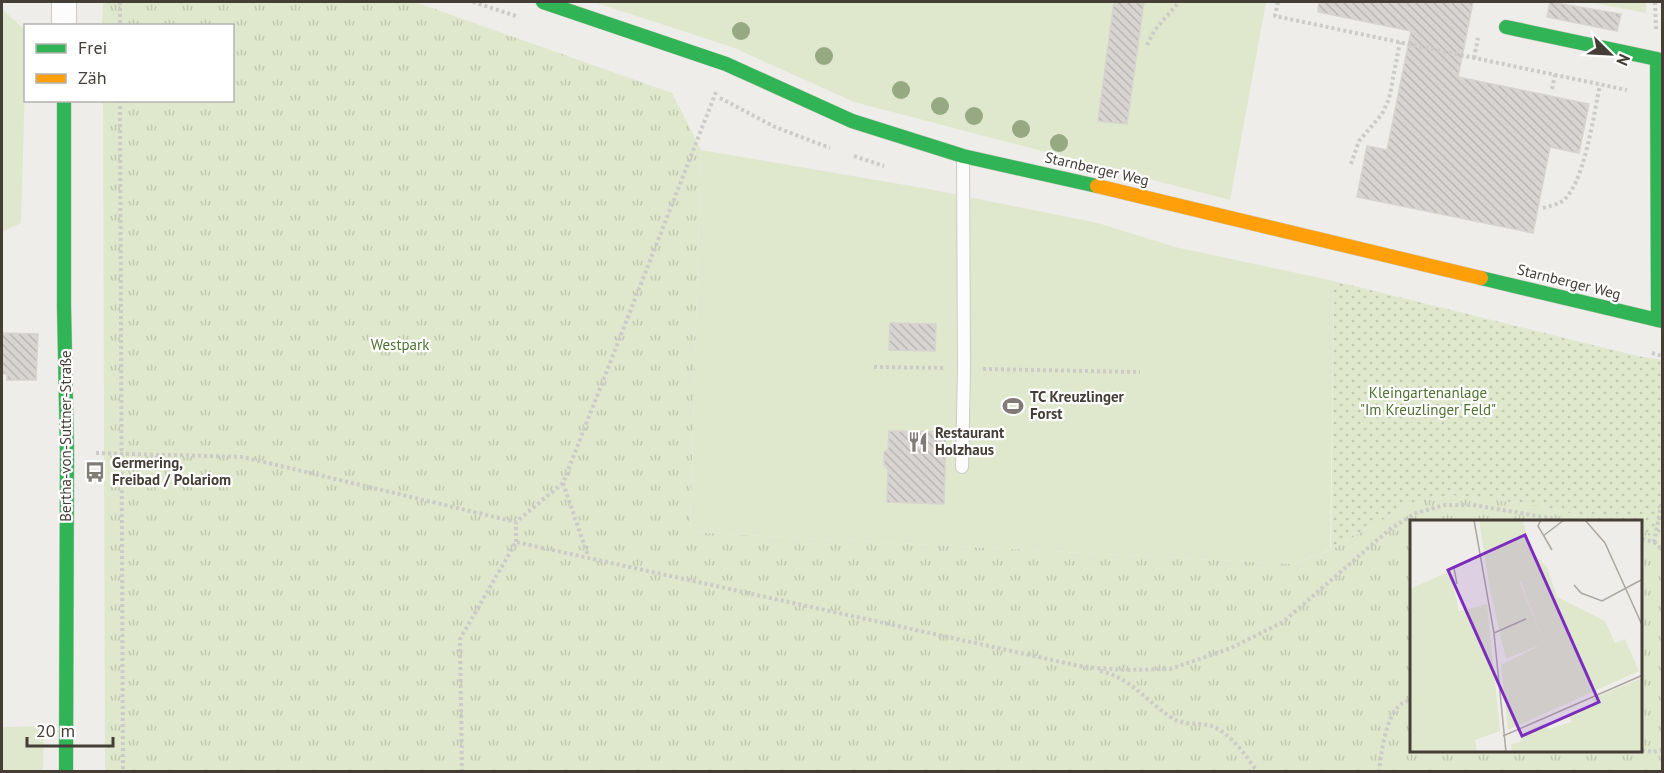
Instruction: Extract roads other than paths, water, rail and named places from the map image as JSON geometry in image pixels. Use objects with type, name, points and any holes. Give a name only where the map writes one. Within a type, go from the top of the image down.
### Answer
[{"type":"street","name":"Starnberger Weg","points":[[543,2],[726,64],[852,121],[963,156],[1122,191],[1660,321],[1657,59],[1506,27]]},
{"type":"street","name":"Bertha-von-Suttner-Straße","points":[[64,102],[67,452],[66,771]]},
{"type":"lane","points":[[962,467],[963,156]]},
{"type":"place","name":"TC Kreuzlinger Forst","points":[[1013,406]]},
{"type":"place","name":"Restaurant Holzhaus","points":[[918,442]]},
{"type":"place","name":"Germering, Freibad / Polariom","points":[[95,472]]},
{"type":"park label","name":"Westpark","points":[[400,345]]},
{"type":"park label","name":"Kleingartenanlage \"Im Kreuzlinger Feld\"","points":[[1428,402]]}]
